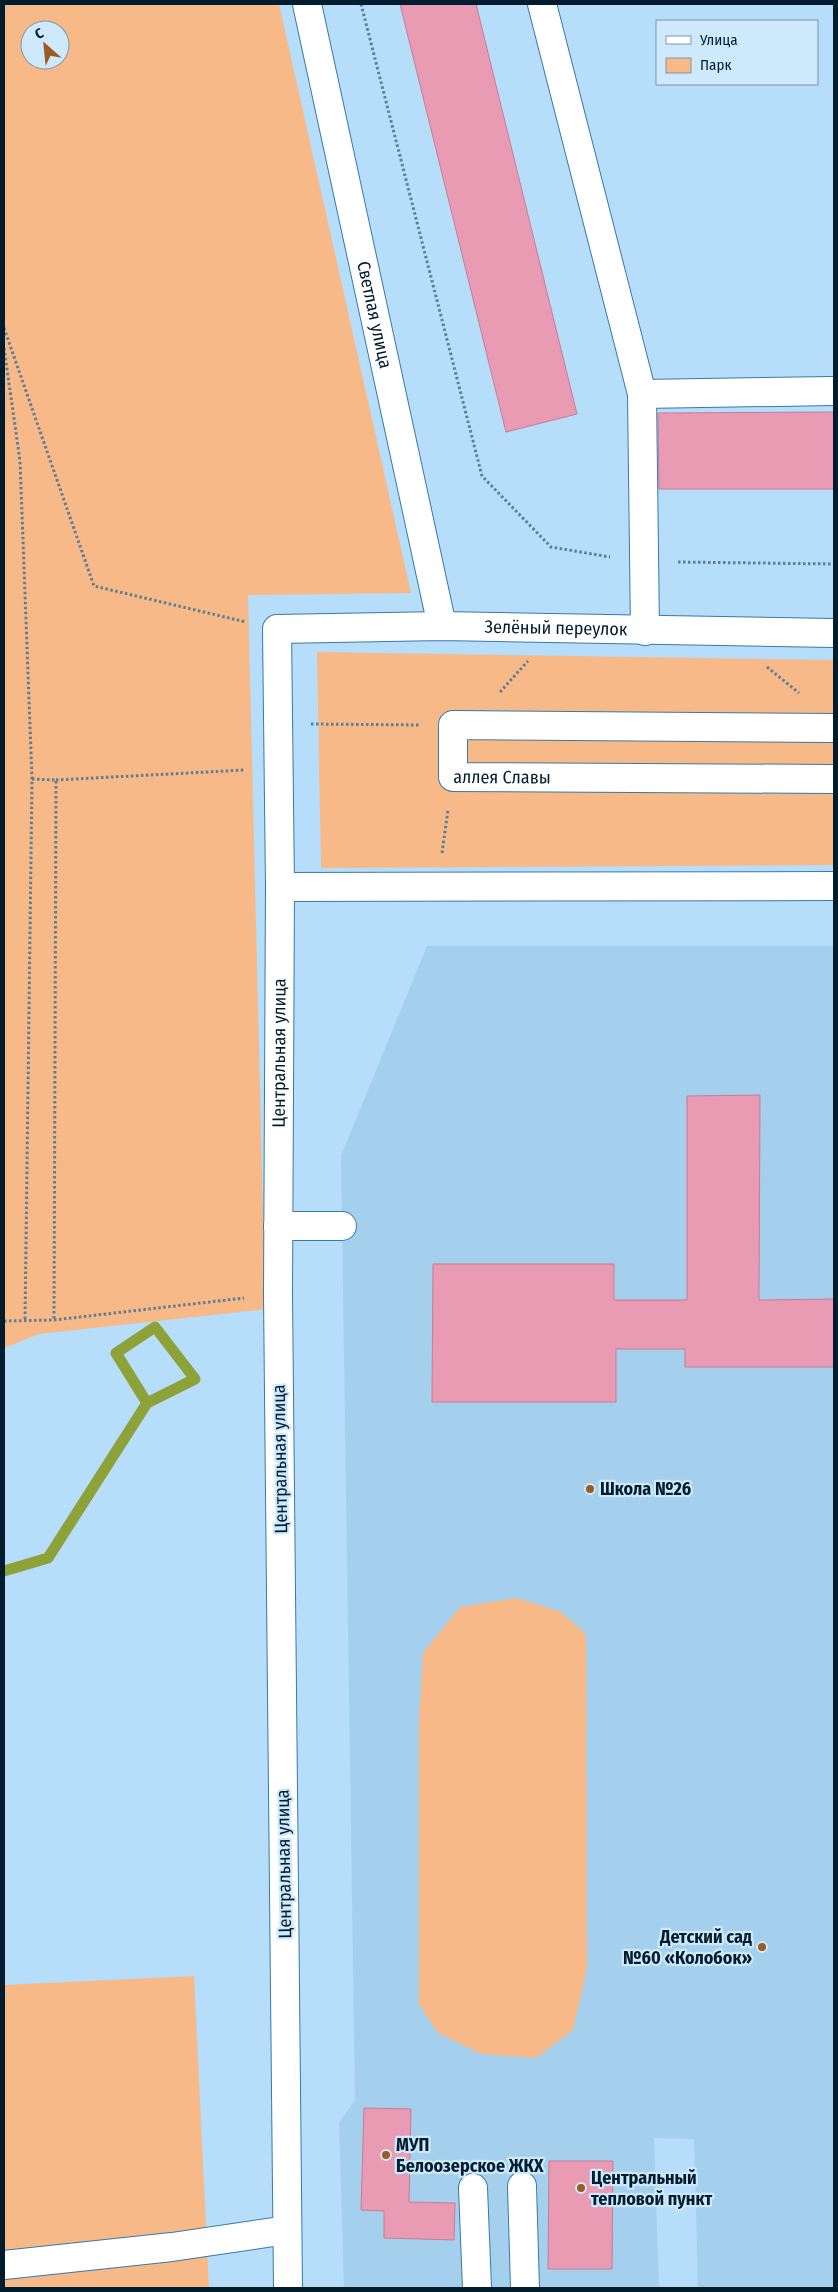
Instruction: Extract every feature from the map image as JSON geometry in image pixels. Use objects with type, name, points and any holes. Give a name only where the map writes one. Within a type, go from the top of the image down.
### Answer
[{"type":"street","name":"Светлая улица","points":[[306,4],[442,626]]},
{"type":"street","points":[[542,4],[642,394],[645,631]]},
{"type":"street","points":[[642,394],[834,391]]},
{"type":"street","name":"Зелёный переулок","points":[[277,629],[442,626],[834,633]]},
{"type":"street","name":"Центральная улица","points":[[277,629],[280,887],[278,1294],[288,2288]]},
{"type":"street","points":[[461,726],[834,728]]},
{"type":"street","name":"аллея Славы","points":[[461,726],[453,777],[834,779]]},
{"type":"street","points":[[280,887],[438,889],[834,886]]},
{"type":"street","points":[[278,1226],[342,1226]]},
{"type":"street","points":[[522,2186],[525,2288]]},
{"type":"street","points":[[473,2188],[477,2288]]},
{"type":"street","points":[[4,2265],[172,2247],[287,2230]]},
{"type":"path","points":[[361,4],[482,476],[551,547],[644,562],[834,564]]},
{"type":"path","points":[[4,328],[94,586],[277,629]]},
{"type":"path","points":[[4,348],[20,461],[32,779],[25,1321]]},
{"type":"path","points":[[278,723],[461,726],[558,629]]},
{"type":"path","points":[[724,632],[805,697]]},
{"type":"path","points":[[32,779],[56,780],[279,768]]},
{"type":"path","points":[[438,889],[453,777]]},
{"type":"path","points":[[54,1320],[56,780]]},
{"type":"path","points":[[4,1321],[54,1320],[278,1294]]},
{"type":"shaded area","name":"Школа №26","points":[[427,946],[834,946],[834,2288],[698,2288],[694,2139],[654,2138],[659,2288],[344,2288],[339,2123],[355,2100],[341,1156]]},
{"type":"green space","points":[[4,4],[279,4],[411,593],[248,595],[265,1296],[267,1309],[39,1334],[4,1348]]},
{"type":"green space","points":[[317,652],[834,660],[834,865],[321,868]]},
{"type":"green space","points":[[517,1598],[561,1612],[586,1634],[587,1969],[573,2030],[536,2058],[481,2054],[437,2032],[419,2004],[419,1721],[423,1653],[460,1607]]},
{"type":"green space","points":[[194,1976],[209,2288],[4,2288],[4,1985]]},
{"type":"building","points":[[400,4],[476,4],[577,414],[506,432]]},
{"type":"building","points":[[834,412],[834,489],[659,489],[658,413]]},
{"type":"building","points":[[760,1095],[759,1300],[834,1299],[834,1367],[685,1367],[685,1349],[616,1349],[616,1402],[432,1402],[433,1264],[614,1264],[614,1300],[687,1300],[687,1096]]},
{"type":"building","name":"МУП Белоозерское ЖКХ","points":[[364,2108],[411,2109],[409,2202],[455,2203],[454,2240],[384,2238],[384,2211],[361,2210]]},
{"type":"building","name":"Центральный тепловой пункт","points":[[549,2161],[613,2161],[612,2269],[548,2269]]},
{"type":"waterway","points":[[4,1571],[48,1558],[147,1403],[195,1379],[155,1327],[116,1353],[147,1403]]},
{"type":"place","name":"Школа №26","points":[[590,1489]]},
{"type":"place","name":"Детский сад №60 «Колобок»","points":[[762,1947]]},
{"type":"place","name":"МУП Белоозерское ЖКХ","points":[[386,2155]]},
{"type":"place","name":"Центральный тепловой пункт","points":[[581,2188]]}]
